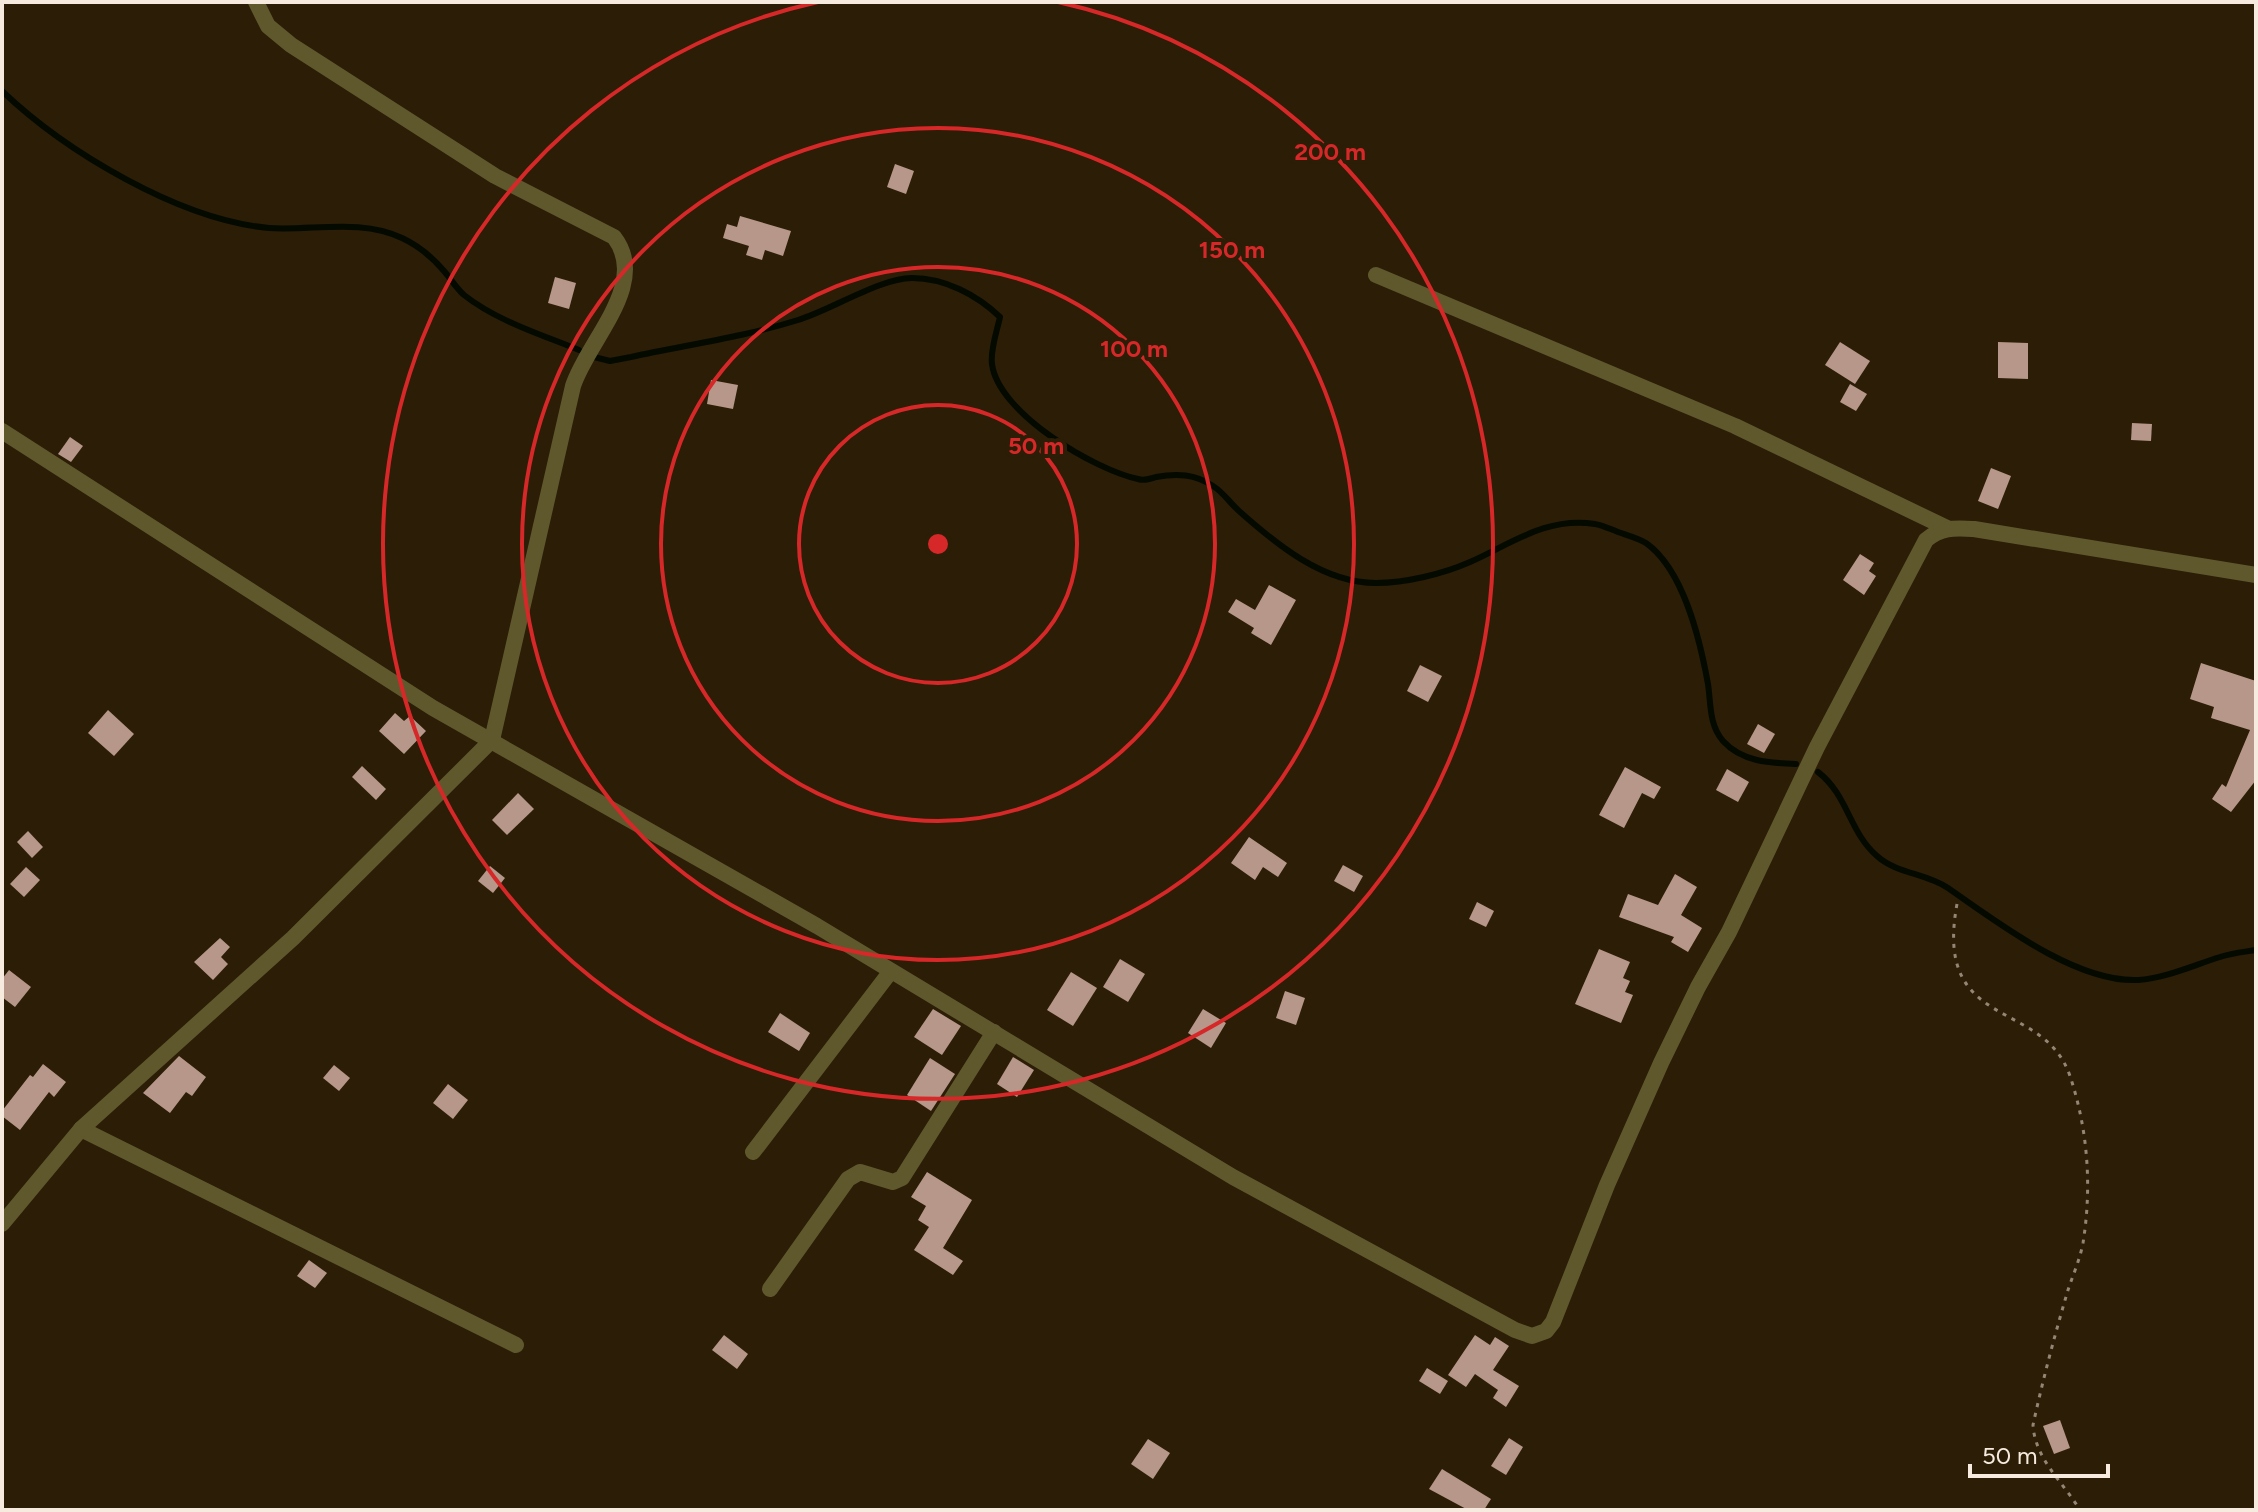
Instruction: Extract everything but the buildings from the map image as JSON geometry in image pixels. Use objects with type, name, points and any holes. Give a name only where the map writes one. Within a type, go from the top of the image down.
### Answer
[{"type":"street","points":[[2,1224],[81,1129],[293,938],[492,740],[573,386],[590,348],[617,305],[625,278],[625,255],[607,232],[495,176],[291,45],[268,26],[256,2]]},
{"type":"street","points":[[1376,275],[1735,426],[1947,528],[2003,533],[2256,575]]},
{"type":"street","points":[[2,431],[433,708],[891,971],[1233,1177],[1515,1330],[1532,1336],[1540,1335],[1553,1322],[1607,1185],[1661,1063],[1736,917],[1817,747],[1917,555],[1926,540],[1935,532],[1947,528]]},
{"type":"street","points":[[753,1152],[891,971]]},
{"type":"street","points":[[770,1289],[848,1179],[860,1172],[893,1182],[902,1178],[994,1032]]},
{"type":"street","points":[[81,1129],[516,1345]]},
{"type":"path","points":[[1957,904],[1951,941],[1965,982],[1978,999],[2050,1045],[2069,1072],[2084,1134],[2089,1179],[2082,1247],[2033,1425],[2034,1440],[2045,1462],[2080,1510]]},
{"type":"waterway","points":[[2,91],[58,137],[91,159],[162,197],[199,212],[269,228],[353,227],[386,232],[424,252],[461,292],[490,312],[579,350]]},
{"type":"waterway","points":[[594,357],[610,361],[757,331],[798,320],[899,279],[924,279],[948,285],[971,295],[1000,317],[992,364],[998,383],[1029,420],[1074,452],[1120,473],[1145,480],[1179,475],[1206,482],[1285,548],[1337,576],[1376,583],[1424,577],[1459,566],[1530,533],[1561,524],[1598,525],[1646,543],[1671,570],[1688,607],[1700,647],[1711,714],[1718,735],[1731,748],[1748,757],[1796,764]]},
{"type":"waterway","points":[[1818,772],[1836,791],[1860,836],[1885,862],[1939,883],[2038,948],[2089,972],[2114,978],[2148,979],[2224,956],[2256,950]]}]
